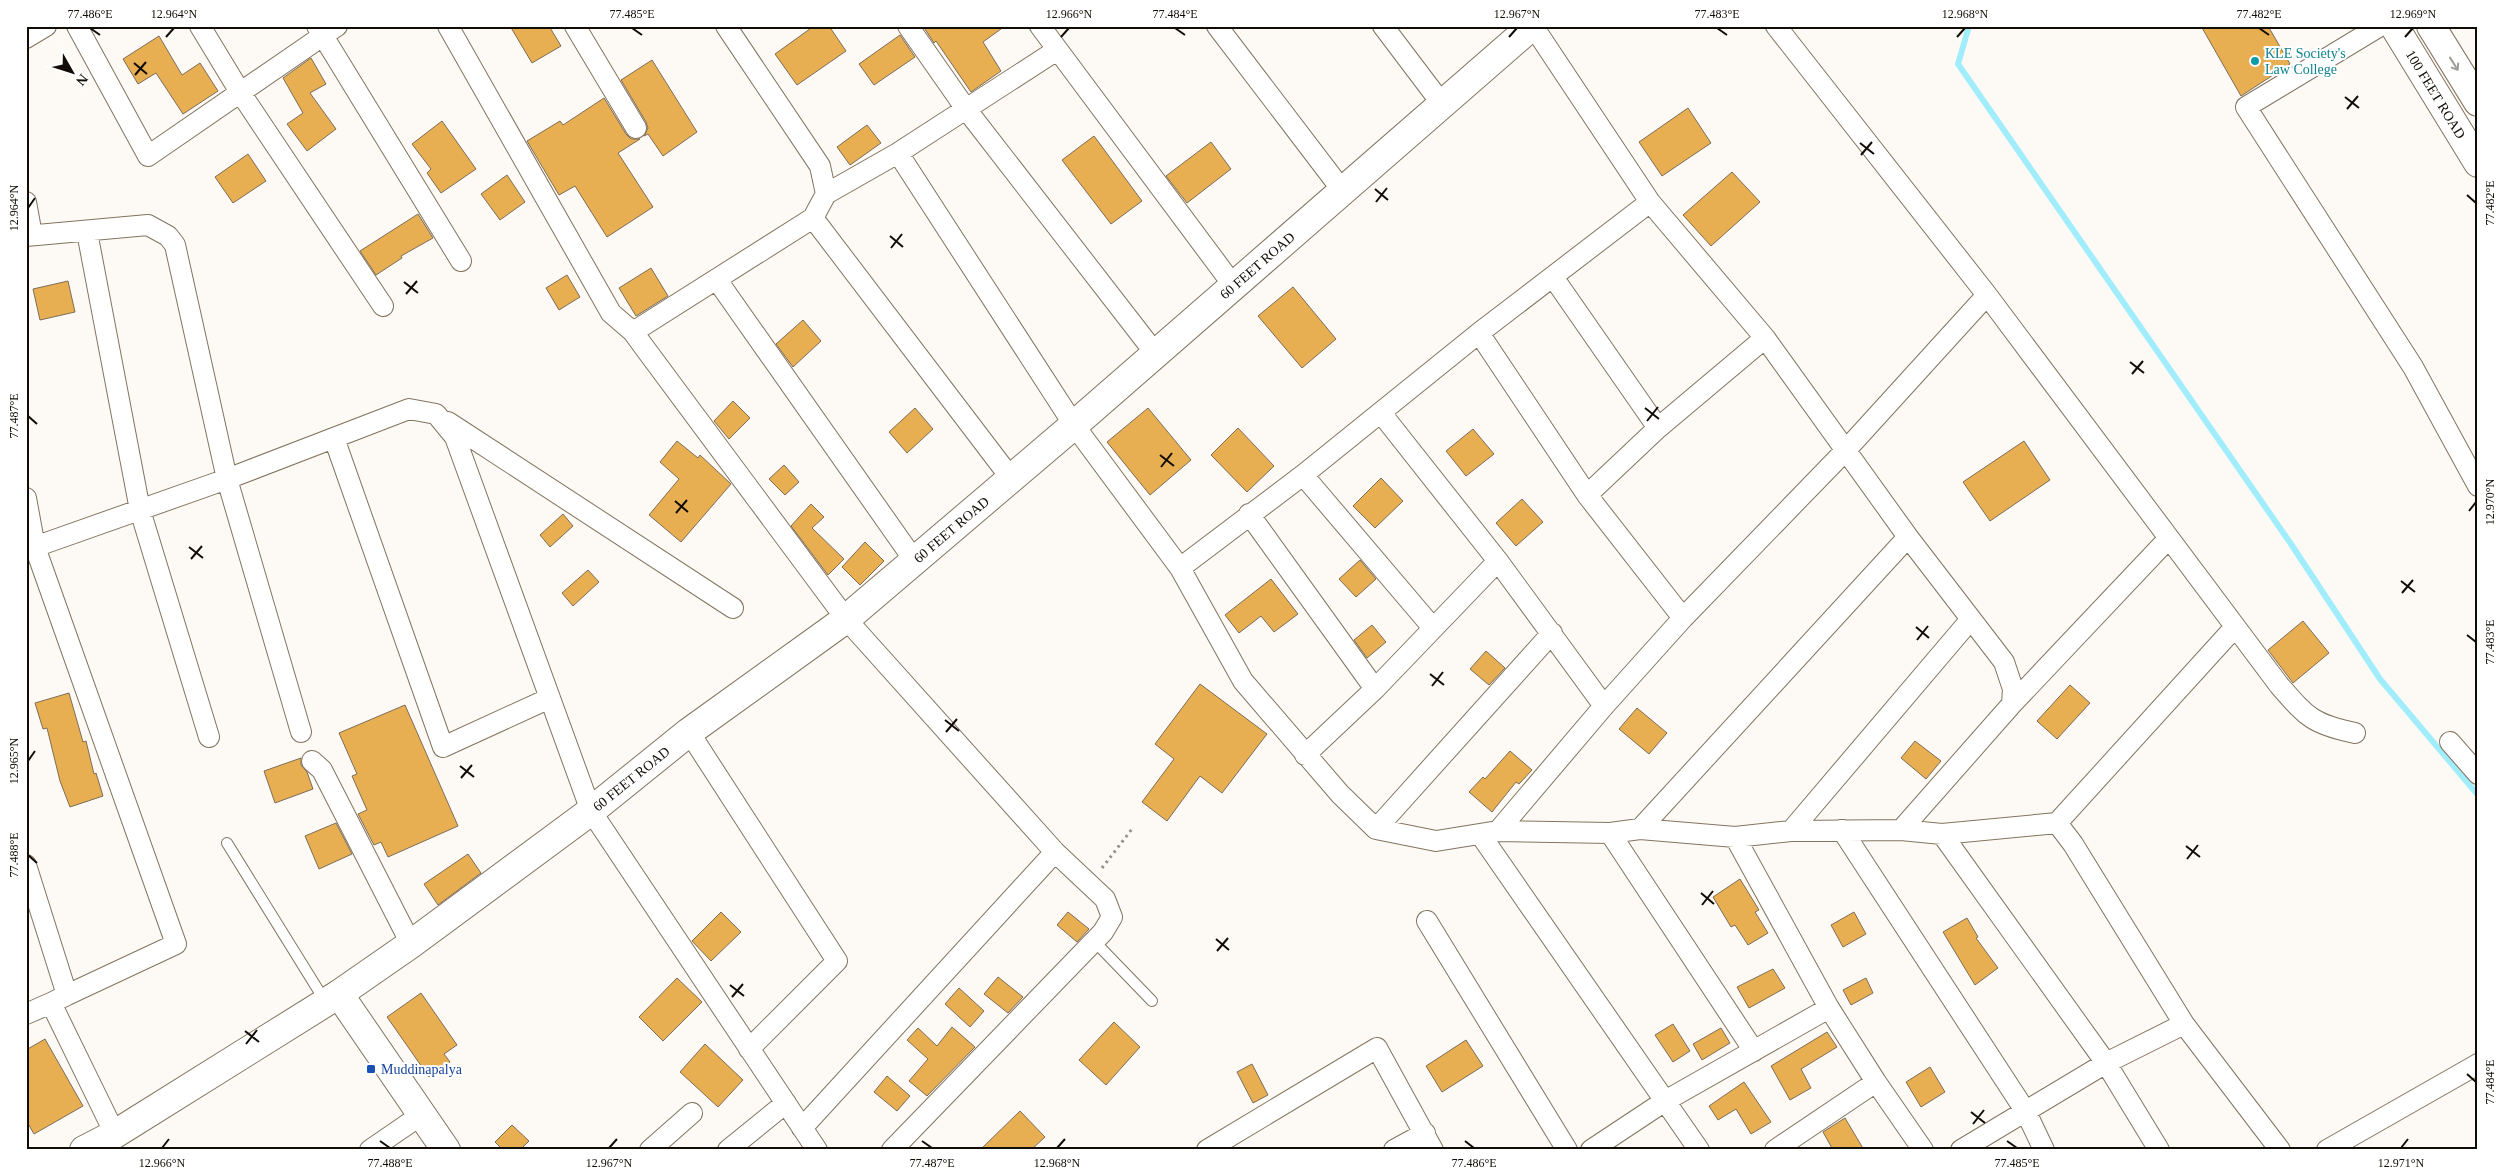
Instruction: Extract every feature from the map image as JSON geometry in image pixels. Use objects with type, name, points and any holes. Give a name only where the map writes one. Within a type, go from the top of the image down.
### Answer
[{"type":"street","points":[[26,38],[46,26]]},
{"type":"street","points":[[77,26],[148,156],[326,30],[461,261]]},
{"type":"street","points":[[200,26],[240,92],[383,306]]},
{"type":"street","points":[[448,26],[611,313],[632,332],[846,618],[1055,852],[1105,899],[1112,917],[1095,942],[892,1150]]},
{"type":"street","points":[[575,26],[636,128]]},
{"type":"street","points":[[726,26],[820,166],[826,194]]},
{"type":"street","points":[[908,26],[966,109],[1155,353]]},
{"type":"street","points":[[1040,26],[1233,285]]},
{"type":"street","points":[[1217,26],[1342,190]]},
{"type":"street","points":[[1383,26],[1442,104]]},
{"type":"street","points":[[1533,26],[1650,202],[1766,338],[1908,537],[2004,662],[2014,689],[2012,704]]},
{"type":"street","name":"60 FEET ROAD","points":[[84,1150],[115,1134],[333,998],[411,944],[591,811],[689,732],[846,618],[1010,477],[1074,425],[1342,190],[1533,26]]},
{"type":"street","points":[[1776,26],[1987,295],[2279,685],[2307,717],[2332,728],[2355,733]]},
{"type":"street","points":[[2380,26],[2246,107],[2413,367],[2478,486]]},
{"type":"street","name":"100 FEET ROAD","points":[[2394,26],[2478,163]]},
{"type":"street","points":[[2431,26],[2478,102]]},
{"type":"street","points":[[632,332],[813,218],[826,194],[898,153],[1057,50]]},
{"type":"street","points":[[898,153],[1074,425],[1180,568],[1243,681],[1340,794],[1376,829],[1436,840],[1489,832],[1610,832],[1640,829],[1735,837],[1791,831],[1842,830],[1901,830],[1942,834],[2057,822],[2236,627]]},
{"type":"street","points":[[26,202],[29,236],[148,225],[168,236],[175,245],[227,479],[301,732]]},
{"type":"street","points":[[1180,568],[1303,475],[1479,332],[1650,202]]},
{"type":"street","points":[[813,218],[1010,477]]},
{"type":"street","points":[[87,232],[140,510],[209,737]]},
{"type":"street","points":[[1553,277],[1658,428]]},
{"type":"street","points":[[717,280],[914,560]]},
{"type":"street","points":[[1489,832],[1683,618],[1846,450],[1987,295]]},
{"type":"street","points":[[1479,332],[1587,496],[1683,618]]},
{"type":"street","points":[[1587,496],[1658,428],[1766,338]]},
{"type":"street","points":[[31,548],[227,479],[409,409],[436,414],[733,608]]},
{"type":"street","points":[[1381,413],[1498,560],[1604,706]]},
{"type":"street","points":[[436,414],[456,437],[591,811],[817,1150]]},
{"type":"street","points":[[334,438],[443,747],[550,698]]},
{"type":"street","points":[[1303,475],[1433,628]]},
{"type":"street","points":[[26,498],[31,548],[176,944],[26,1014]]},
{"type":"street","points":[[1250,514],[1374,689]]},
{"type":"street","points":[[1640,829],[1908,537]]},
{"type":"street","points":[[1901,830],[2012,704],[2168,538]]},
{"type":"street","points":[[1305,755],[1374,689],[1498,560]]},
{"type":"street","points":[[1791,831],[1971,620]]},
{"type":"street","points":[[1376,829],[1552,633]]},
{"type":"street","points":[[689,732],[836,961],[749,1049]]},
{"type":"street","points":[[2450,742],[2478,774]]},
{"type":"street","points":[[312,761],[322,770],[411,944]]},
{"type":"street","points":[[2057,822],[2142,954],[2184,1024],[2280,1150]]},
{"type":"street","points":[[1842,830],[2026,1112],[2044,1150]]},
{"type":"street","points":[[1489,832],[1698,1150]]},
{"type":"street","points":[[1610,832],[1754,1051]]},
{"type":"street","points":[[1942,834],[2106,1063],[2159,1150]]},
{"type":"street","points":[[1735,837],[1829,1008],[1876,1082],[1924,1150]]},
{"type":"street","points":[[802,1128],[1055,852]]},
{"type":"street","points":[[26,865],[59,999],[115,1134]]},
{"type":"street","points":[[1427,921],[1567,1150]]},
{"type":"street","points":[[333,998],[446,1150]]},
{"type":"street","points":[[1591,1150],[1665,1101],[1829,1008]]},
{"type":"street","points":[[1961,1150],[2106,1063],[2184,1024]]},
{"type":"street","points":[[1207,1150],[1377,1048],[1429,1141],[1394,1150]]},
{"type":"street","points":[[2327,1150],[2478,1064]]},
{"type":"street","points":[[1775,1150],[1876,1082]]},
{"type":"street","points":[[728,1150],[786,1103]]},
{"type":"street","points":[[650,1150],[692,1113]]},
{"type":"street","points":[[370,1150],[421,1116]]},
{"type":"lane","points":[[227,843],[333,998]]},
{"type":"lane","points":[[1095,942],[1152,1001]]},
{"type":"path","points":[[1089,885],[1132,829]]},
{"type":"building","points":[[510,26],[549,26],[561,46],[532,63]]},
{"type":"building","points":[[814,26],[829,26],[846,51],[797,85],[775,54]]},
{"type":"building","points":[[923,26],[1005,26],[983,42],[1001,71],[971,92],[936,41],[934,43]]},
{"type":"building","name":"KLE Society's Law College","points":[[2201,26],[2268,26],[2290,64],[2241,96]]},
{"type":"building","points":[[900,35],[915,57],[874,85],[859,64]]},
{"type":"building","points":[[159,36],[182,75],[200,63],[218,91],[183,114],[156,73],[138,84],[123,59]]},
{"type":"building","points":[[311,58],[326,84],[310,93],[336,129],[307,151],[287,124],[303,113],[283,78]]},
{"type":"building","points":[[652,60],[697,132],[663,156],[648,134],[644,136],[648,128],[646,122],[621,80]]},
{"type":"building","points":[[604,98],[626,134],[631,139],[640,139],[618,153],[653,207],[607,237],[575,186],[559,195],[527,141],[560,121],[563,125]]},
{"type":"building","points":[[1688,108],[1711,143],[1662,176],[1639,142]]},
{"type":"building","points":[[442,121],[476,169],[441,193],[427,173],[431,169],[412,144]]},
{"type":"building","points":[[867,125],[881,143],[850,165],[837,147]]},
{"type":"building","points":[[1094,136],[1142,201],[1111,224],[1062,160]]},
{"type":"building","points":[[1211,142],[1231,169],[1187,203],[1166,176]]},
{"type":"building","points":[[248,154],[266,181],[233,203],[215,177]]},
{"type":"building","points":[[1732,172],[1760,202],[1711,246],[1683,215]]},
{"type":"building","points":[[507,175],[525,202],[500,220],[481,194]]},
{"type":"building","points":[[418,214],[433,238],[401,256],[402,258],[376,275],[360,251]]},
{"type":"building","points":[[651,268],[668,296],[636,316],[619,288]]},
{"type":"building","points":[[567,275],[580,297],[559,310],[546,288]]},
{"type":"building","points":[[68,281],[75,312],[40,320],[33,289]]},
{"type":"building","points":[[1293,287],[1336,339],[1302,368],[1258,316]]},
{"type":"building","points":[[803,320],[821,341],[793,367],[776,344]]},
{"type":"building","points":[[733,401],[750,418],[729,439],[714,421]]},
{"type":"building","points":[[915,408],[933,429],[907,453],[889,432]]},
{"type":"building","points":[[1148,408],[1191,460],[1150,495],[1107,442]]},
{"type":"building","points":[[1238,428],[1274,466],[1247,492],[1211,455]]},
{"type":"building","points":[[1473,429],[1494,454],[1466,476],[1446,451]]},
{"type":"building","points":[[677,441],[698,458],[700,455],[731,484],[681,542],[649,515],[679,479],[660,462]]},
{"type":"building","points":[[2024,441],[2050,480],[1990,521],[1963,482]]},
{"type":"building","points":[[784,465],[799,482],[785,495],[769,479]]},
{"type":"building","points":[[1381,478],[1403,501],[1375,528],[1353,506]]},
{"type":"building","points":[[1522,499],[1543,522],[1516,546],[1496,523]]},
{"type":"building","points":[[811,504],[824,517],[812,528],[844,559],[828,575],[791,526]]},
{"type":"building","points":[[563,514],[573,526],[550,547],[540,535]]},
{"type":"building","points":[[865,542],[884,561],[860,585],[842,567]]},
{"type":"building","points":[[1360,560],[1376,579],[1356,597],[1339,579]]},
{"type":"building","points":[[588,570],[599,582],[573,606],[562,593]]},
{"type":"building","points":[[1271,579],[1298,614],[1274,632],[1261,616],[1239,633],[1225,615]]},
{"type":"building","points":[[2303,621],[2329,653],[2293,683],[2268,650]]},
{"type":"building","points":[[1372,625],[1386,642],[1367,658],[1354,640]]},
{"type":"building","points":[[1486,651],[1505,668],[1489,685],[1470,669]]},
{"type":"building","points":[[1200,684],[1267,734],[1222,793],[1200,776],[1167,821],[1142,802],[1174,759],[1155,744]]},
{"type":"building","points":[[2070,685],[2090,703],[2057,739],[2037,721]]},
{"type":"building","points":[[69,693],[83,742],[86,741],[94,774],[96,773],[103,796],[70,807],[60,781],[47,728],[43,729],[35,703]]},
{"type":"building","points":[[405,705],[458,826],[388,857],[381,842],[374,845],[358,814],[367,810],[352,776],[357,774],[339,733]]},
{"type":"building","points":[[1637,708],[1667,733],[1649,754],[1619,729]]},
{"type":"building","points":[[1915,741],[1941,761],[1926,779],[1901,758]]},
{"type":"building","points":[[1510,751],[1532,770],[1519,784],[1516,782],[1492,812],[1469,792],[1483,777],[1485,779]]},
{"type":"building","points":[[301,758],[301,765],[307,772],[313,789],[275,803],[264,771]]},
{"type":"building","points":[[336,823],[352,854],[319,869],[305,836]]},
{"type":"building","points":[[468,854],[481,873],[438,905],[424,884]]},
{"type":"building","points":[[1740,879],[1759,910],[1755,912],[1768,933],[1748,945],[1735,925],[1731,927],[1713,897]]},
{"type":"building","points":[[721,912],[741,932],[711,961],[692,941]]},
{"type":"building","points":[[1068,912],[1089,929],[1077,942],[1057,925]]},
{"type":"building","points":[[1854,912],[1866,934],[1843,947],[1831,925]]},
{"type":"building","points":[[1967,918],[1978,937],[1976,938],[1998,968],[1975,985],[1943,932]]},
{"type":"building","points":[[1773,969],[1785,988],[1749,1008],[1737,987]]},
{"type":"building","points":[[998,977],[1023,997],[1008,1013],[984,994]]},
{"type":"building","points":[[677,978],[702,1002],[663,1041],[639,1017]]},
{"type":"building","points":[[1866,978],[1873,993],[1851,1005],[1843,990]]},
{"type":"building","points":[[959,988],[984,1011],[970,1027],[945,1004]]},
{"type":"building","points":[[421,993],[457,1045],[444,1054],[450,1062],[429,1077],[387,1017]]},
{"type":"building","points":[[1114,1022],[1140,1047],[1106,1085],[1079,1060]]},
{"type":"building","points":[[1673,1024],[1690,1051],[1673,1062],[1655,1035]]},
{"type":"building","points":[[952,1027],[975,1047],[927,1096],[909,1081],[928,1059],[907,1040],[918,1028],[937,1046]]},
{"type":"building","points":[[1721,1028],[1730,1043],[1702,1060],[1693,1044]]},
{"type":"building","points":[[1827,1032],[1837,1047],[1801,1069],[1811,1088],[1790,1100],[1771,1066]]},
{"type":"building","points":[[45,1039],[83,1106],[34,1134],[26,1120],[26,1050]]},
{"type":"building","points":[[1466,1040],[1483,1066],[1442,1092],[1426,1066]]},
{"type":"building","points":[[705,1044],[743,1080],[718,1107],[680,1072]]},
{"type":"building","points":[[1252,1064],[1268,1095],[1253,1103],[1237,1072]]},
{"type":"building","points":[[1930,1067],[1945,1092],[1921,1107],[1906,1082]]},
{"type":"building","points":[[887,1076],[910,1096],[897,1111],[874,1092]]},
{"type":"building","points":[[1744,1082],[1771,1122],[1751,1134],[1736,1109],[1718,1120],[1709,1106]]},
{"type":"building","points":[[1020,1111],[1045,1137],[1031,1150],[980,1150]]},
{"type":"building","points":[[1845,1118],[1864,1150],[1833,1150],[1823,1132]]},
{"type":"building","points":[[512,1125],[529,1141],[520,1150],[503,1150],[495,1142]]},
{"type":"waterway","points":[[1969,26],[1958,64],[2291,544],[2380,679],[2478,795]]},
{"type":"place","name":"KLE Society's Law College","points":[[2255,61]]},
{"type":"place","name":"Muddinapalya","points":[[371,1069]]}]
